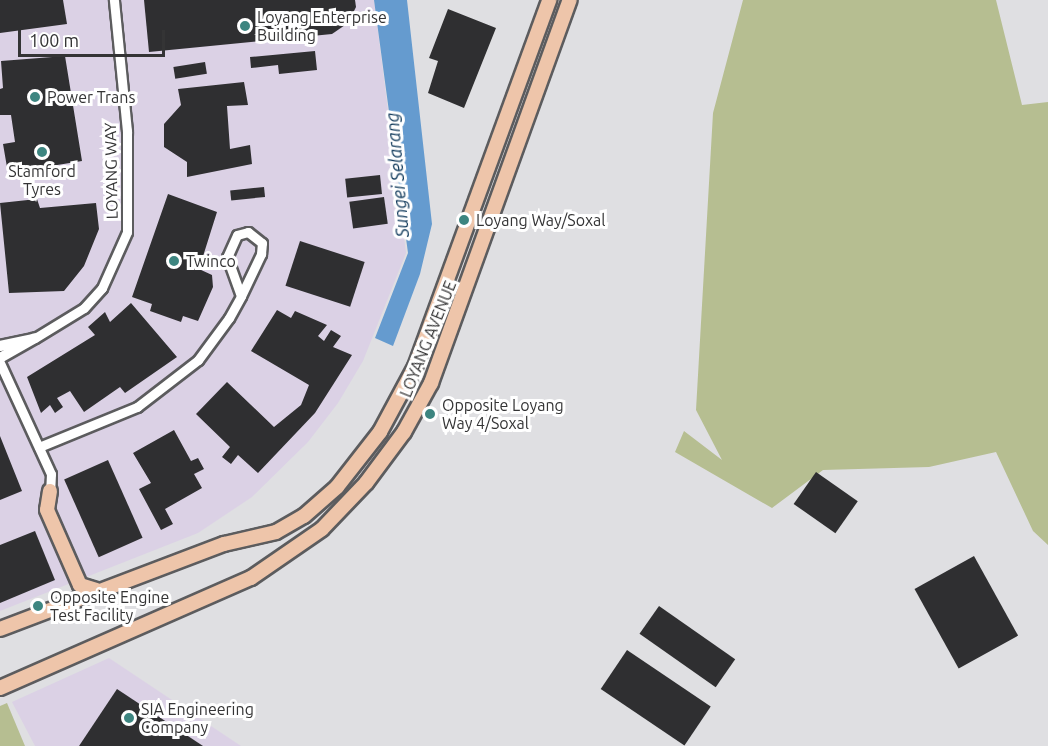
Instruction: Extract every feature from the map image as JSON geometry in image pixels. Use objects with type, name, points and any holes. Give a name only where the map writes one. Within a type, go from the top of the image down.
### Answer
[{"type":"main road","name":"LOYANG AVENUE","points":[[0,629],[96,590],[224,544],[276,532],[304,516],[337,487],[380,432],[419,357],[549,0]]},
{"type":"main road","name":"LOYANG AVENUE","points":[[0,688],[251,578],[322,529],[366,483],[404,432],[428,390],[570,0]]},
{"type":"main road","points":[[50,491],[46,510],[80,585],[96,590]]},
{"type":"street","name":"LOYANG WAY","points":[[0,358],[84,308],[102,288],[127,232],[127,131],[114,0]]},
{"type":"street","points":[[39,447],[134,409],[179,377],[207,349],[241,296],[262,248],[259,238],[248,232],[237,236],[227,257],[241,296]]},
{"type":"street","name":"LOYANG WAY","points":[[3,347],[35,338]]},
{"type":"street","points":[[0,363],[51,474],[50,491]]},
{"type":"shaded area","points":[[0,0],[374,0],[406,253],[363,361],[338,403],[308,442],[252,497],[198,533],[0,611]]},
{"type":"shaded area","points":[[109,658],[241,746],[35,746],[12,702]]},
{"type":"green space","points":[[743,0],[996,0],[1022,105],[1048,102],[1048,545],[1033,531],[996,452],[929,467],[823,470],[772,508],[675,452],[684,431],[722,460],[696,410],[713,113]]},
{"type":"green space","points":[[7,703],[25,746],[0,746],[0,706]]},
{"type":"water","points":[[374,0],[407,0],[432,224],[420,274],[393,346],[375,338],[408,253]]},
{"type":"building","points":[[0,0],[63,0],[67,24],[0,33]]},
{"type":"building","name":"Loyang Enterprise Building","points":[[144,0],[355,0],[356,7],[348,23],[332,34],[149,52]]},
{"type":"building","points":[[448,9],[496,28],[464,108],[428,93],[438,61],[429,58]]},
{"type":"building","points":[[315,51],[317,70],[279,74],[278,65],[251,68],[250,57]]},
{"type":"building","points":[[65,56],[82,161],[8,173],[3,144],[15,142],[11,115],[0,115],[0,89],[3,88],[1,61]]},
{"type":"building","points":[[205,62],[207,74],[175,79],[173,67]]},
{"type":"building","points":[[244,82],[248,105],[227,106],[230,149],[250,145],[252,164],[187,177],[187,162],[164,147],[164,124],[181,105],[178,89]]},
{"type":"building","points":[[380,175],[382,194],[347,198],[345,179]]},
{"type":"building","points":[[264,187],[265,197],[231,200],[230,191]]},
{"type":"building","name":"Twinco","points":[[168,194],[217,212],[199,269],[212,275],[213,287],[198,321],[183,316],[181,322],[150,311],[152,304],[132,297]]},
{"type":"building","points":[[384,197],[388,224],[353,229],[349,202]]},
{"type":"building","points":[[37,199],[40,208],[96,203],[99,229],[84,266],[64,291],[9,293],[0,203]]},
{"type":"building","points":[[300,241],[365,262],[350,307],[285,286]]},
{"type":"building","points":[[131,303],[177,357],[125,393],[120,387],[84,412],[70,391],[57,398],[63,407],[55,413],[50,405],[41,413],[27,377],[95,335],[88,327],[105,312],[110,322]]},
{"type":"building","points":[[277,310],[291,318],[295,311],[327,325],[318,336],[324,341],[331,330],[341,336],[333,347],[352,355],[315,413],[258,473],[238,455],[231,464],[222,457],[230,447],[196,414],[227,382],[274,427],[301,405],[309,385],[251,351]]},
{"type":"building","points":[[174,430],[191,461],[198,458],[204,469],[194,474],[202,488],[165,509],[173,524],[161,530],[139,489],[151,483],[133,453]]},
{"type":"building","points":[[0,436],[22,491],[0,500]]},
{"type":"building","points":[[108,460],[143,538],[99,557],[64,480]]},
{"type":"building","points":[[816,472],[858,501],[835,533],[794,504]]},
{"type":"building","points":[[35,531],[55,580],[0,603],[0,545]]},
{"type":"building","points":[[974,556],[1018,636],[959,669],[915,589]]},
{"type":"building","points":[[659,606],[735,659],[716,687],[639,634]]},
{"type":"building","points":[[627,650],[711,706],[684,745],[601,689]]},
{"type":"building","name":"SIA Engineering Company","points":[[117,689],[203,746],[79,746]]},
{"type":"place","name":"Loyang Enterprise Building","points":[[245,26]]},
{"type":"place","name":"Power Trans","points":[[35,97]]},
{"type":"place","name":"Stamford Tyres","points":[[42,152]]},
{"type":"place","name":"Loyang Way/Soxal","points":[[464,220]]},
{"type":"place","name":"Twinco","points":[[174,261]]},
{"type":"place","name":"Opposite Loyang Way 4/Soxal","points":[[430,414]]},
{"type":"place","name":"Opposite Engine Test Facility","points":[[38,606]]},
{"type":"place","name":"SIA Engineering Company","points":[[129,718]]},
{"type":"water label","name":"Sungei Selarang","points":[[397,175]]}]
